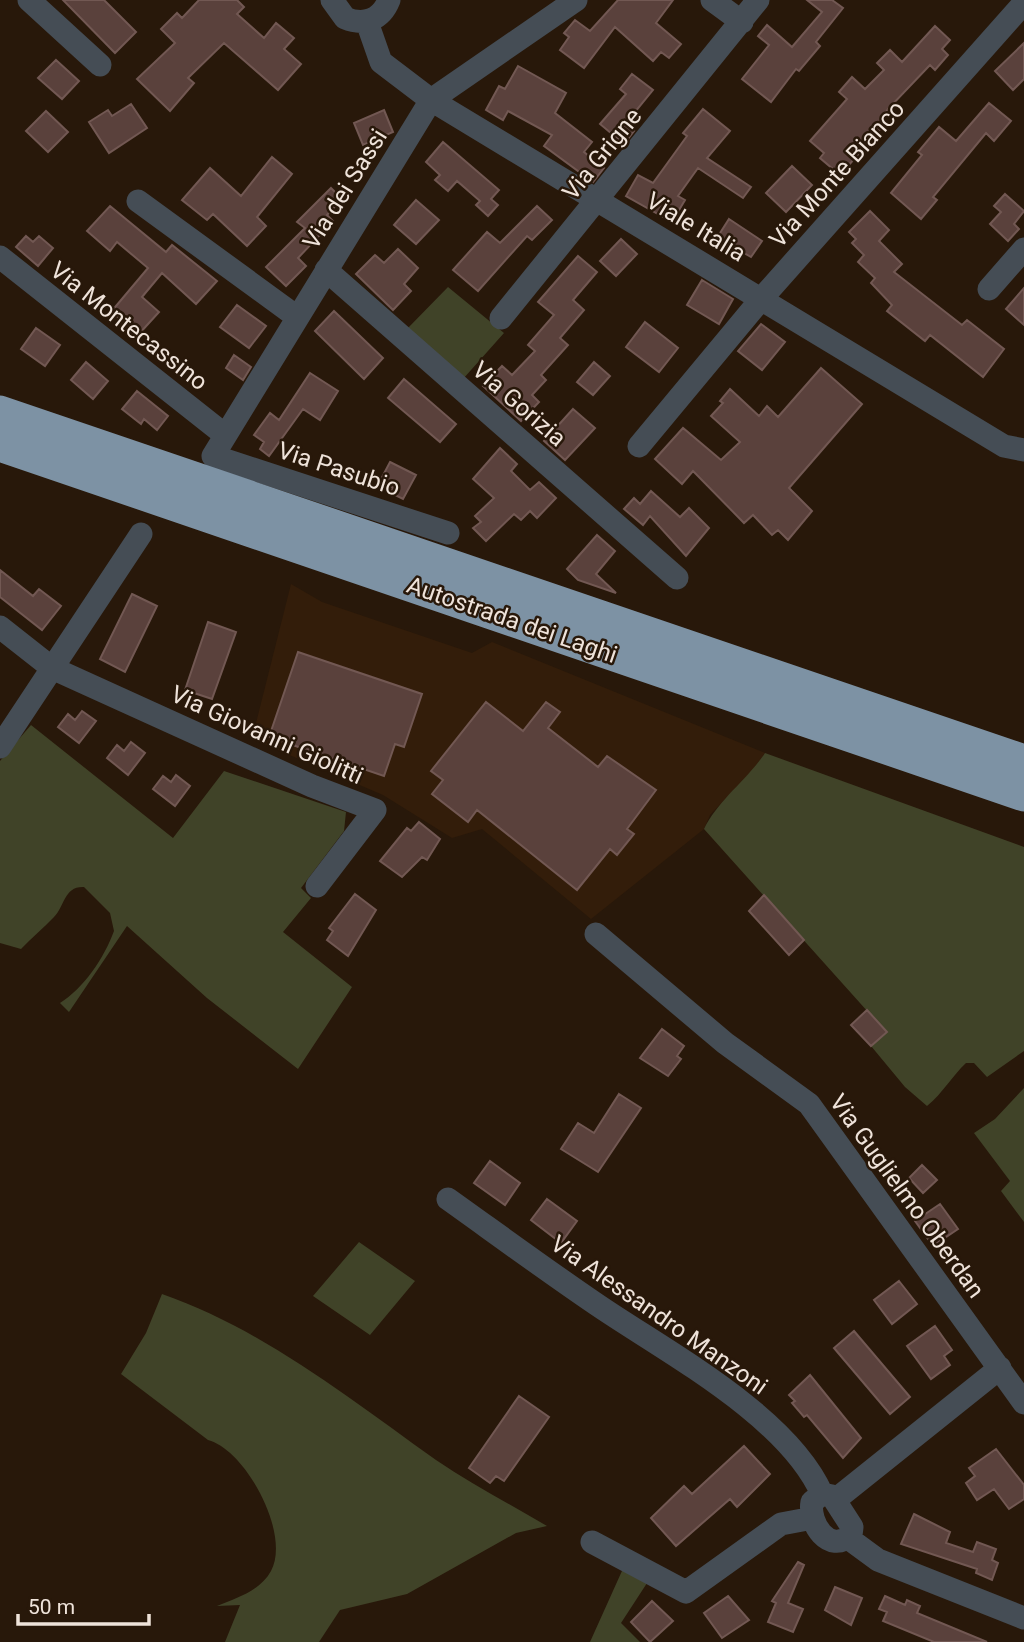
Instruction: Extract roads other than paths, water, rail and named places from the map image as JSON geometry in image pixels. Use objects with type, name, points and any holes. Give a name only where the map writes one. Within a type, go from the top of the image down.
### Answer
[{"type":"highway","name":"Autostrada dei Laghi","points":[[0,412],[1024,761]]},
{"type":"highway","name":"Autostrada dei Laghi","points":[[0,445],[1024,795]]},
{"type":"street","points":[[29,0],[100,65]]},
{"type":"street","points":[[332,0],[345,18],[367,22],[385,9],[389,0]]},
{"type":"street","name":"Via dei Sassi","points":[[213,456],[431,100],[576,0]]},
{"type":"street","points":[[712,0],[742,22]]},
{"type":"street","name":"Via Grigne","points":[[501,318],[758,0]]},
{"type":"street","name":"Via Monte Bianco","points":[[639,446],[762,298],[1024,3]]},
{"type":"street","name":"Viale Italia","points":[[367,22],[381,62],[431,100],[1004,446],[1024,450]]},
{"type":"street","points":[[138,201],[298,317]]},
{"type":"street","points":[[989,289],[1024,249]]},
{"type":"street","name":"Via Montecassino","points":[[0,257],[225,435]]},
{"type":"street","name":"Via Gorizia","points":[[326,270],[677,578]]},
{"type":"street","name":"Via Pasubio","points":[[213,456],[448,533]]},
{"type":"street","points":[[0,747],[141,534]]},
{"type":"street","name":"Via Giovanni Giolitti","points":[[0,627],[52,668],[312,786],[375,810],[317,886]]},
{"type":"street","name":"Via Guglielmo Oberdan","points":[[596,934],[725,1043],[809,1104],[1024,1403]]},
{"type":"street","name":"Via Alessandro Manzoni","points":[[448,1199],[562,1281],[758,1414],[808,1470],[852,1527],[848,1538]]},
{"type":"street","points":[[1000,1368],[828,1497],[812,1502],[813,1518],[819,1531],[831,1541],[848,1538],[878,1560],[1024,1619]]},
{"type":"street","points":[[592,1542],[686,1592],[781,1524],[813,1518]]}]
